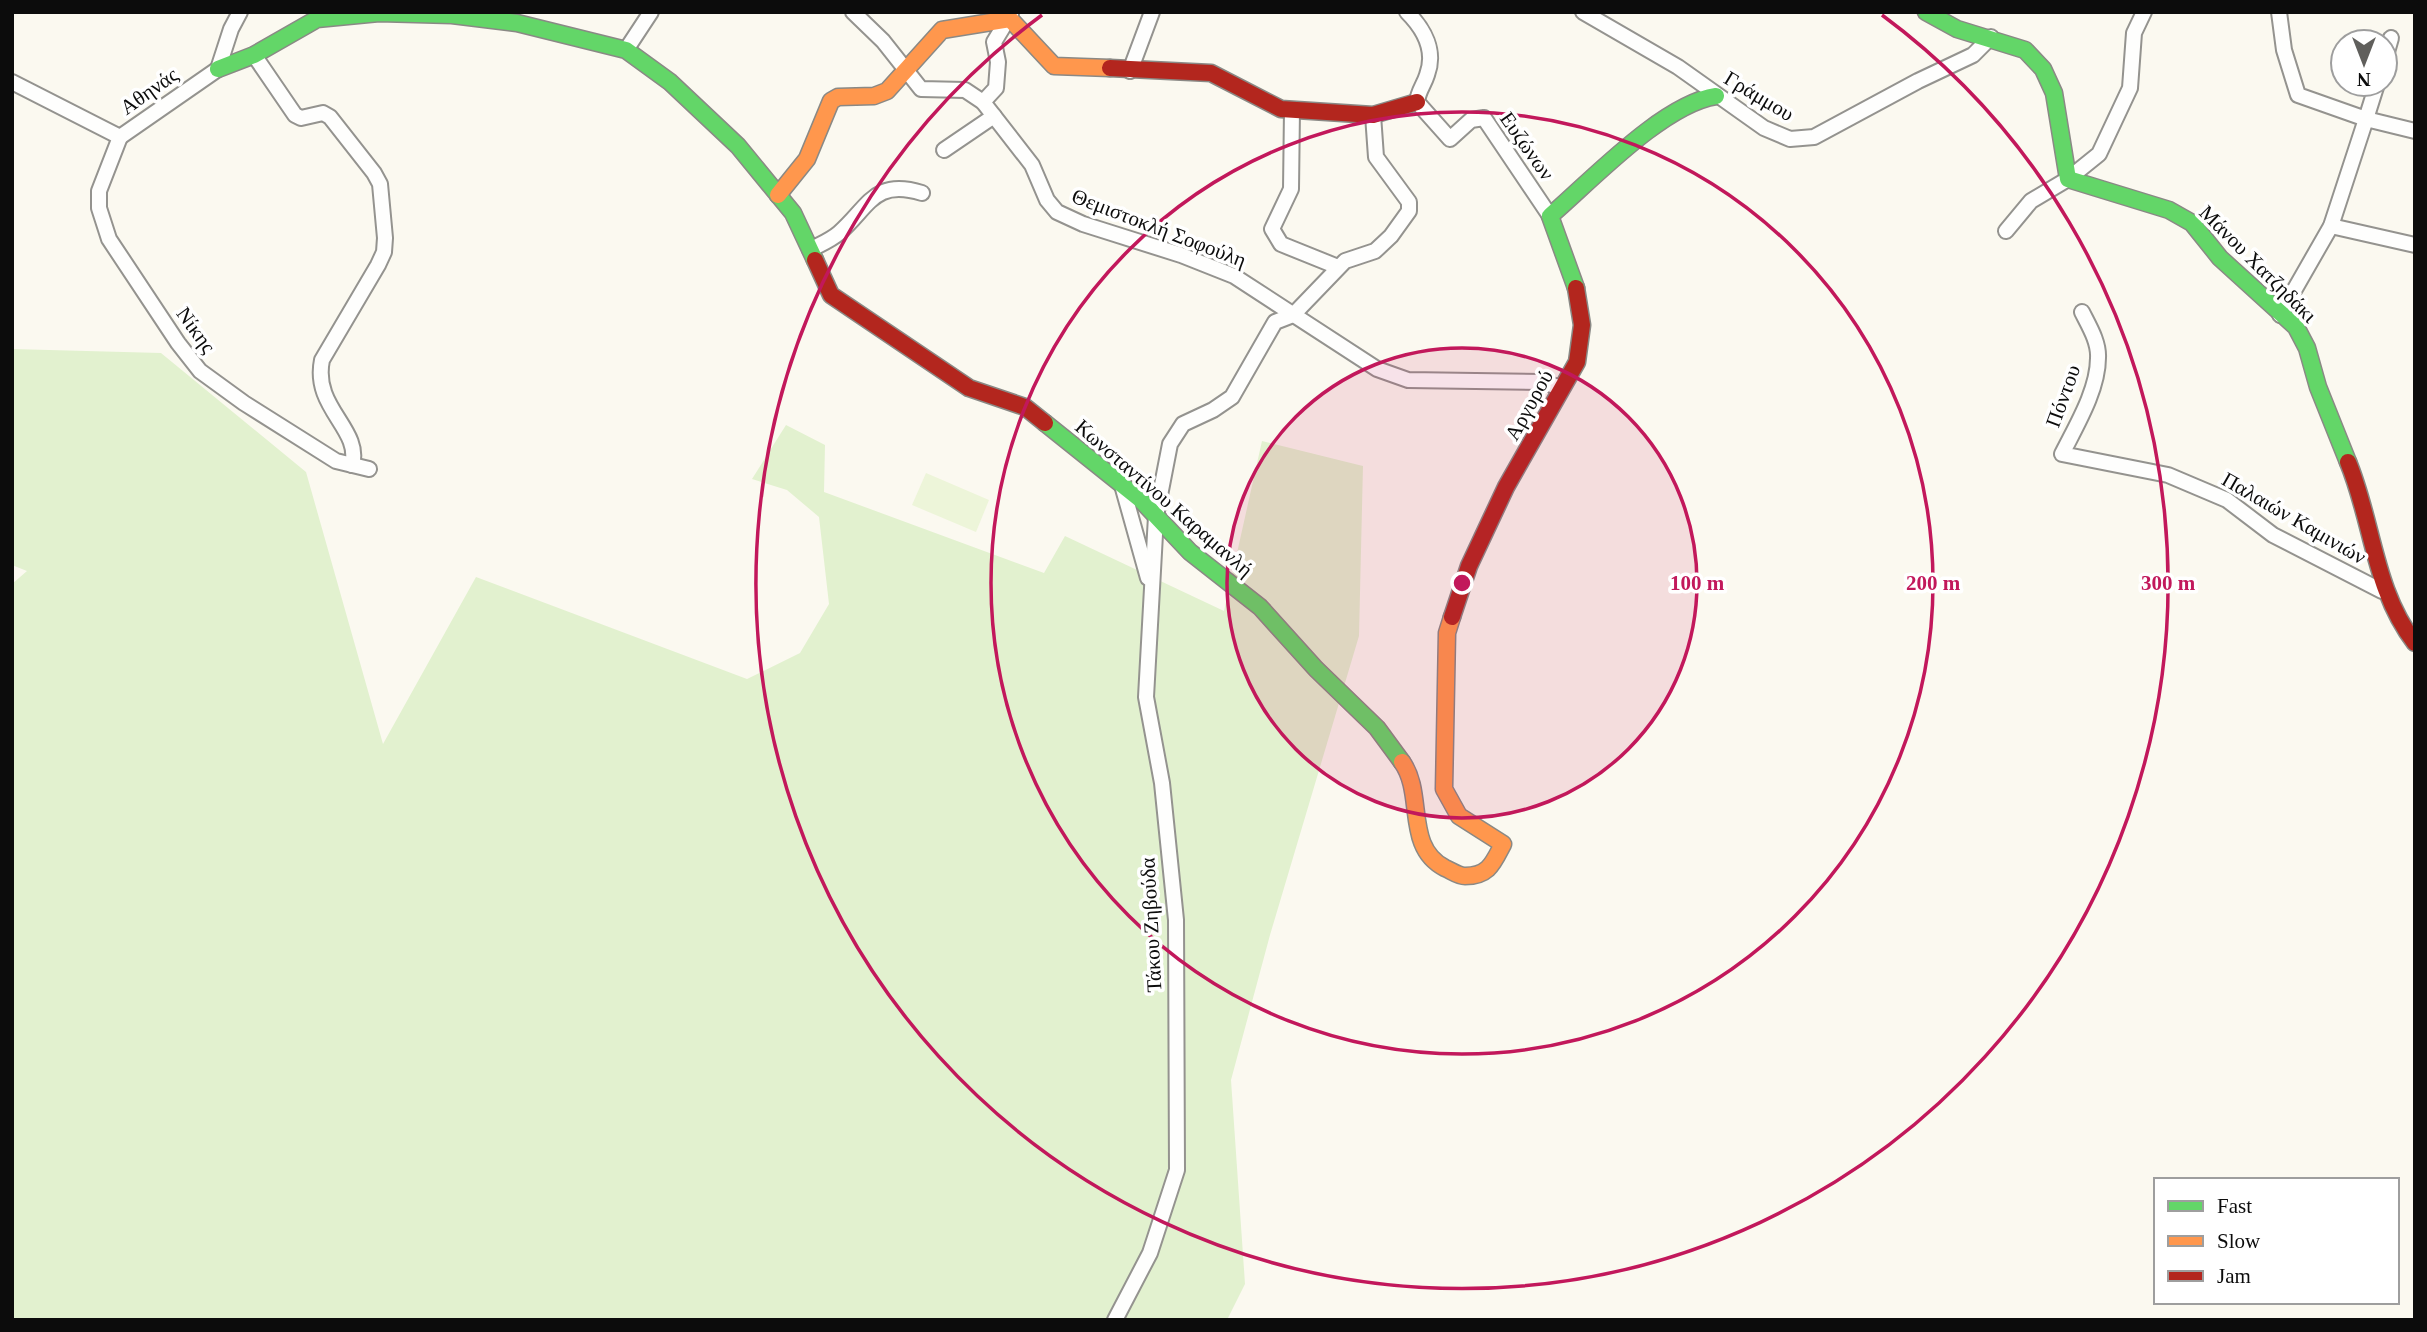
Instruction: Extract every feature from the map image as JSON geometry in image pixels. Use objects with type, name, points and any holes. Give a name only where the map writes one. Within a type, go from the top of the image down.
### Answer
[{"type":"street","points":[[218,69],[231,29],[240,12]]},
{"type":"street","points":[[626,50],[651,12]]},
{"type":"street","points":[[853,12],[926,91],[952,88],[965,90],[983,102],[996,88],[998,62],[994,42],[1011,16]]},
{"type":"street","points":[[1130,71],[1152,12]]},
{"type":"street","points":[[1011,16],[1055,66],[1211,73],[1281,109],[1373,115],[1417,102],[1418,93],[1427,78],[1431,54],[1423,32],[1407,12]]},
{"type":"street","name":"Γράμμου","points":[[1583,12],[1678,67],[1777,136],[1790,139],[1814,137],[1918,81],[1973,55],[1991,37]]},
{"type":"street","points":[[1926,12],[1956,29],[1991,37],[2025,50],[2043,69],[2054,93],[2068,179]]},
{"type":"street","points":[[2006,231],[2031,201],[2068,179],[2098,154],[2116,122],[2130,88],[2134,33],[2144,12]]},
{"type":"street","points":[[2279,12],[2284,50],[2298,95],[2366,119],[2415,131]]},
{"type":"street","name":"Κωνσταντίνου Καραμανλή","points":[[218,69],[254,55],[317,19],[379,13],[452,15],[517,23],[626,50],[670,82],[738,146],[793,214],[831,295],[970,388],[1025,407],[1122,485],[1190,552],[1260,607],[1316,669],[1377,728],[1411,775],[1420,841],[1439,865]]},
{"type":"street","points":[[778,195],[807,159],[831,101],[838,97],[881,95],[942,30],[1011,16]]},
{"type":"street","points":[[254,55],[295,115],[301,118],[323,113],[330,117],[380,184],[384,252],[323,360],[320,372],[325,400],[354,451],[352,465]]},
{"type":"street","name":"Αθηνάς","points":[[12,82],[120,137],[218,69]]},
{"type":"street","points":[[1550,216],[1621,159],[1657,124],[1696,99],[1716,96]]},
{"type":"street","points":[[2280,315],[2331,226],[2373,98]]},
{"type":"street","name":"Θεμιστοκλή Σοφούλη","points":[[983,102],[1032,165],[1047,200],[1057,212],[1083,224],[1222,271],[1370,366],[1402,379],[1452,383],[1542,382],[1562,387]]},
{"type":"street","name":"Ευζώνων","points":[[1417,102],[1450,139],[1471,120],[1484,118],[1550,216]]},
{"type":"street","points":[[1292,110],[1291,189],[1272,229],[1281,244],[1338,267],[1345,261],[1375,251],[1391,236],[1409,211],[1406,198],[1376,157],[1373,115]]},
{"type":"street","points":[[944,150],[993,116]]},
{"type":"street","name":"Νίκης","points":[[120,137],[99,191],[99,208],[109,239],[177,343],[200,370],[309,446],[336,461],[369,469]]},
{"type":"street","name":"Μάνου Χατζηδάκι","points":[[2068,179],[2169,209],[2192,223],[2220,258],[2305,338],[2316,380],[2367,513],[2382,591],[2415,643]]},
{"type":"street","points":[[810,250],[839,233],[872,196],[900,189],[922,193]]},
{"type":"street","name":"Αργυρού","points":[[1439,865],[1461,876],[1481,875],[1490,869],[1503,844],[1462,821],[1453,812],[1444,789],[1447,633],[1480,544],[1506,487],[1577,362],[1581,349],[1574,277],[1550,216]]},
{"type":"street","points":[[2331,226],[2415,245]]},
{"type":"street","name":"Τάκου Ζηβούδα","points":[[1115,1320],[1150,1253],[1177,1171],[1176,919],[1162,783],[1146,697],[1156,516],[1174,435],[1182,424],[1225,403],[1270,327],[1279,319],[1293,315],[1338,267]]},
{"type":"street","name":"Πόντου","points":[[2062,454],[2084,410],[2098,358],[2096,343],[2082,312]]},
{"type":"street","name":"Παλαιών Καμινιών","points":[[2062,454],[2168,475],[2227,500],[2273,535],[2382,591]]},
{"type":"street","points":[[1122,485],[1151,587]]},
{"type":"green space","points":[[12,349],[161,353],[306,472],[383,744],[476,577],[747,679],[800,653],[829,604],[819,517],[787,490],[752,479],[786,425],[825,445],[824,492],[1044,573],[1065,536],[1224,611],[1262,441],[1363,466],[1359,636],[1270,935],[1231,1080],[1245,1284],[1227,1320],[12,1320],[12,584],[27,571],[12,565]]},
{"type":"green space","points":[[926,473],[989,500],[976,532],[912,505]]},
{"type":"traffic: fast","points":[[1926,12],[1957,29],[2025,50],[2043,69],[2054,93],[2068,179],[2169,210],[2192,223],[2220,258],[2296,327],[2307,348],[2318,387],[2348,462]]},
{"type":"traffic: fast","points":[[218,69],[254,55],[317,19],[379,13],[452,15],[517,23],[626,50],[670,82],[738,146],[793,213],[815,260]]},
{"type":"traffic: fast","points":[[1576,288],[1550,216],[1651,128],[1695,102],[1716,96]]},
{"type":"traffic: fast","points":[[1045,423],[1140,499],[1190,552],[1260,607],[1316,669],[1377,728],[1402,762]]},
{"type":"traffic: slow","points":[[778,195],[807,159],[831,101],[838,97],[874,96],[887,91],[942,30],[1010,19],[1054,66],[1110,68]]},
{"type":"traffic: slow","points":[[1402,762],[1413,789],[1419,834],[1432,859],[1462,876],[1485,871],[1503,844],[1459,816],[1444,789],[1447,633],[1452,617]]},
{"type":"traffic: jam","points":[[1110,68],[1211,73],[1281,109],[1373,115],[1417,102]]},
{"type":"traffic: jam","points":[[815,260],[831,295],[969,388],[1025,407],[1045,423]]},
{"type":"traffic: jam","points":[[1452,617],[1469,566],[1506,487],[1577,362],[1582,325],[1576,288]]},
{"type":"traffic: jam","points":[[2348,462],[2382,579],[2401,623],[2415,643]]}]
